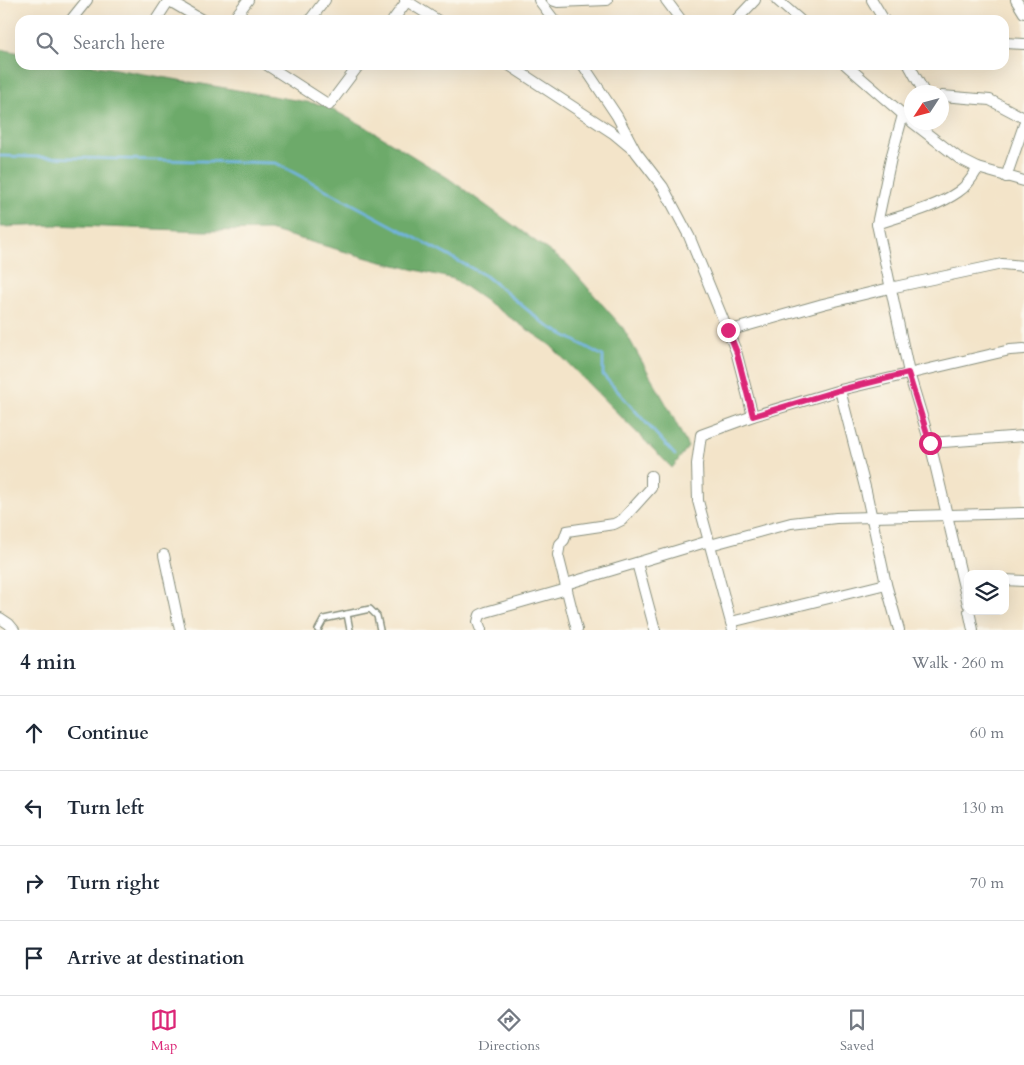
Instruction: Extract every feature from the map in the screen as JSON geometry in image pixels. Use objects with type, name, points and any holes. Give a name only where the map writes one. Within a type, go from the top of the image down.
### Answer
[{"type":"street","points":[[75,15],[87,0]]},
{"type":"street","points":[[159,15],[169,0],[194,15]]},
{"type":"street","points":[[238,15],[248,0]]},
{"type":"street","points":[[314,15],[325,0]]},
{"type":"street","points":[[539,0],[550,15]]},
{"type":"street","points":[[552,0],[558,2],[607,0]]},
{"type":"street","points":[[741,15],[755,0]]},
{"type":"street","points":[[778,0],[794,15]]},
{"type":"street","points":[[872,0],[881,15]]},
{"type":"street","points":[[1016,0],[1024,13]]},
{"type":"street","points":[[396,15],[406,1],[429,15]]},
{"type":"street","points":[[670,2],[678,15]]},
{"type":"street","points":[[1009,42],[1024,44]]},
{"type":"street","points":[[278,70],[329,104],[355,70]]},
{"type":"street","points":[[517,70],[613,132],[636,152]]},
{"type":"street","points":[[586,70],[617,116],[636,152],[663,187],[689,236],[736,350],[753,416]]},
{"type":"street","points":[[852,70],[904,114]]},
{"type":"street","points":[[913,70],[920,85]]},
{"type":"street","points":[[949,97],[990,100],[1024,118]]},
{"type":"street","points":[[1006,177],[1024,125]]},
{"type":"street","points":[[905,130],[891,158],[877,224],[908,373],[930,443],[947,516],[964,576]]},
{"type":"street","points":[[924,130],[960,159],[978,168],[1024,181]]},
{"type":"street","points":[[877,224],[938,202],[958,192],[970,181],[978,168]]},
{"type":"street","points":[[728,330],[890,288],[1002,264],[1024,266]]},
{"type":"street","points":[[886,584],[732,626],[698,501],[697,464],[701,435],[753,416],[840,390],[1010,350],[1024,349]]},
{"type":"street","points":[[840,390],[898,630]]},
{"type":"street","points":[[930,443],[1024,436]]},
{"type":"street","points":[[577,630],[558,549],[560,544],[566,537],[567,531],[614,524],[622,520],[651,488],[651,476]]},
{"type":"street","points":[[481,630],[478,622],[480,615],[486,612],[637,563],[791,523],[836,518],[1024,513]]},
{"type":"street","points":[[164,555],[180,630]]},
{"type":"street","points":[[637,563],[655,630]]},
{"type":"street","points":[[1009,580],[1024,581]]},
{"type":"street","points":[[970,615],[972,630]]},
{"type":"street","points":[[0,618],[14,630]]},
{"type":"lane","points":[[318,630],[324,619],[370,609],[377,616],[380,630]]},
{"type":"lane","points":[[347,614],[350,630]]},
{"type":"green space","points":[[0,49],[15,52],[15,70],[121,70],[324,105],[369,129],[448,178],[567,264],[623,328],[669,409],[688,447],[672,468],[550,345],[454,279],[378,261],[269,230],[205,231],[55,225],[0,227]]},
{"type":"waterway","points":[[0,156],[276,163],[486,276],[546,325],[603,356],[603,375],[675,455]]},
{"type":"route","points":[[728,330],[736,350],[753,416],[840,390],[908,373],[930,443]]}]
